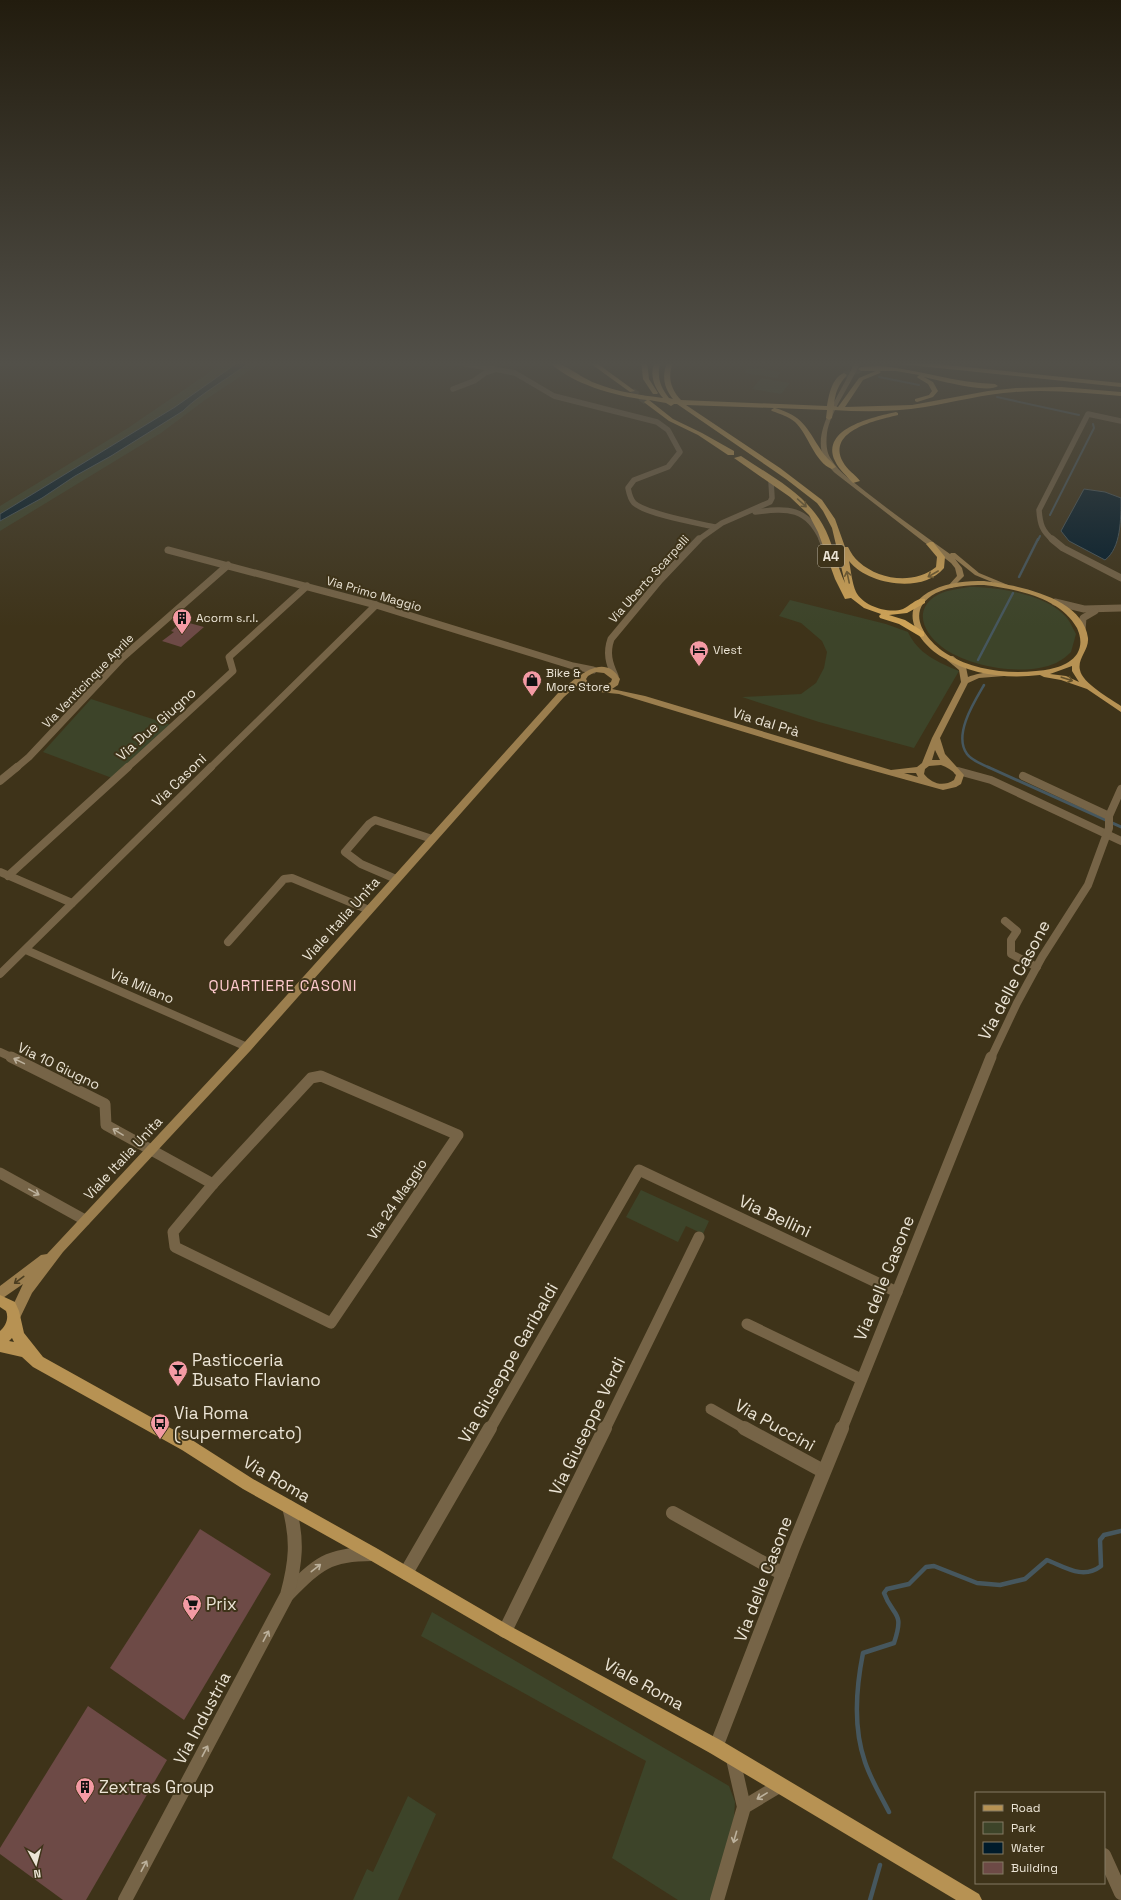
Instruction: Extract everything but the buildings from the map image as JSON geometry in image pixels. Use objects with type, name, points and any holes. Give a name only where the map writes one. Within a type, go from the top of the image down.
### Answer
[{"type":"highway","name":"A4","points":[[724,450],[796,497],[811,512],[820,527],[842,586],[851,600],[868,611],[902,622],[921,634]]},
{"type":"highway","points":[[749,450],[764,459],[815,497],[834,521],[841,543],[852,560],[864,571],[876,576],[898,581],[921,579],[931,576],[940,568],[941,557],[930,544]]},
{"type":"highway","points":[[818,450],[822,457],[832,467]]},
{"type":"highway","points":[[836,450],[840,464],[856,481]]},
{"type":"highway","name":"A4","points":[[841,543],[850,587],[854,596],[862,603],[873,609],[895,612],[908,610],[922,601]]},
{"type":"main road","points":[[1096,693],[1064,678],[1035,674],[1008,674],[973,667],[946,656],[930,644],[921,634],[915,619],[917,609],[922,601],[932,593],[950,587],[976,583],[1006,586],[1030,592],[1051,601],[1071,615],[1082,630],[1084,647],[1077,659],[1075,671],[1079,678],[1096,693],[1121,710]]},
{"type":"main road","points":[[1035,674],[1062,668],[1077,659]]},
{"type":"main road","name":"Via Roma","points":[[0,1301],[8,1303],[12,1308],[19,1338],[38,1362]]},
{"type":"main road","points":[[0,1340],[8,1333],[14,1318]]},
{"type":"main road","name":"Via Roma","points":[[0,1344],[25,1351],[38,1362],[187,1445],[248,1484],[373,1554]]},
{"type":"main road","name":"Viale Roma","points":[[373,1554],[506,1631],[716,1748],[973,1900]]},
{"type":"street","points":[[679,450],[680,452],[668,467],[634,480],[628,488],[630,496],[634,503],[648,509],[715,528]]},
{"type":"street","points":[[824,450],[832,467],[890,514],[949,557],[961,571],[961,576],[950,587]]},
{"type":"street","points":[[828,450],[833,461],[856,481],[950,551],[977,574],[1006,586]]},
{"type":"street","points":[[1070,450],[1039,510],[1040,525],[1045,534],[1063,548],[1121,580]]},
{"type":"street","name":"Via Uberto Scarpelli","points":[[595,670],[606,660],[610,639],[688,551],[715,528],[730,518],[770,502],[772,498],[771,481]]},
{"type":"street","name":"Via Uberto Scarpelli","points":[[742,514],[788,511],[803,516],[812,522],[831,558]]},
{"type":"street","name":"Via Primo Maggio","points":[[168,550],[376,605],[573,666],[595,670]]},
{"type":"street","name":"Via Venticinque Aprile","points":[[0,781],[29,757],[122,658],[228,565]]},
{"type":"street","name":"Via Due Giugno","points":[[4,874],[233,671],[229,657],[306,586]]},
{"type":"street","points":[[1051,601],[1076,608],[1106,609],[1121,604]]},
{"type":"street","name":"Via Casoni","points":[[0,974],[376,605]]},
{"type":"street","points":[[1082,630],[1083,618],[1085,616],[1094,611],[1121,608]]},
{"type":"street","points":[[561,695],[609,688],[616,683],[607,656]]},
{"type":"street","points":[[946,656],[963,669],[965,682],[936,738],[923,767],[922,777],[935,786],[948,787],[954,785],[959,775]]},
{"type":"street","name":"Via Primo Maggio","points":[[573,666],[584,675]]},
{"type":"street","name":"Viale Italia Unita","points":[[14,1318],[26,1290],[59,1248],[247,1047],[561,695],[584,675],[595,670]]},
{"type":"street","name":"Via dal Prà","points":[[595,670],[608,672],[628,690],[642,698]]},
{"type":"street","points":[[965,682],[984,675],[1008,674]]},
{"type":"street","points":[[584,675],[582,679],[584,685],[595,690]]},
{"type":"street","name":"Via dal Prà","points":[[595,690],[614,692],[642,698],[882,771],[929,783]]},
{"type":"street","points":[[936,738],[941,755],[959,775],[982,777],[1108,824]]},
{"type":"street","points":[[923,767],[937,762],[949,765]]},
{"type":"street","name":"Via dal Prà","points":[[882,771],[923,767]]},
{"type":"street","points":[[1023,776],[1108,824],[1121,840]]},
{"type":"street","name":"Via delle Casone","points":[[716,1748],[783,1574],[986,1069],[1037,967],[1088,885],[1121,789]]},
{"type":"street","points":[[396,879],[347,856],[345,852],[369,824],[375,820],[432,839]]},
{"type":"street","points":[[4,874],[72,903]]},
{"type":"street","points":[[228,942],[284,879],[292,878],[369,910]]},
{"type":"street","points":[[1006,920],[1018,931],[1011,940],[1011,954],[1037,967]]},
{"type":"street","name":"Via Milano","points":[[26,950],[86,978],[247,1047]]},
{"type":"street","name":"Via 10 Giugno","points":[[0,1052],[105,1104],[106,1125],[151,1151]]},
{"type":"street","name":"Via 24 Maggio","points":[[321,1076],[458,1135],[331,1323],[175,1247],[173,1232],[213,1184],[311,1078],[321,1076]]},
{"type":"street","points":[[151,1151],[213,1184]]},
{"type":"street","name":"Via Bellini","points":[[639,1170],[897,1292]]},
{"type":"street","name":"Via Giuseppe Garibaldi","points":[[406,1573],[639,1170]]},
{"type":"street","points":[[0,1173],[85,1220]]},
{"type":"street","name":"Via Giuseppe Verdi","points":[[506,1631],[699,1237]]},
{"type":"street","name":"Viale Italia Unita","points":[[0,1294],[59,1248]]},
{"type":"street","points":[[748,1324],[861,1379]]},
{"type":"street","name":"Via Puccini","points":[[711,1409],[824,1471]]},
{"type":"street","name":"Via Industria","points":[[125,1900],[287,1595],[297,1557],[296,1532],[289,1507]]},
{"type":"street","points":[[673,1513],[783,1574]]},
{"type":"street","name":"Via Industria","points":[[287,1595],[312,1571],[331,1558],[373,1554]]},
{"type":"street","points":[[717,1900],[744,1807],[733,1758]]},
{"type":"street","points":[[744,1807],[779,1786]]},
{"type":"street","points":[[1105,1857],[1121,1893]]},
{"type":"green space","points":[[92,450],[134,450],[0,531],[0,506]]},
{"type":"green space","points":[[969,587],[1008,590],[1048,603],[1059,610],[1067,618],[1076,634],[1071,652],[1058,662],[1043,667],[1013,669],[981,665],[953,654],[942,647],[926,629],[923,616],[924,609],[934,597],[942,593]]},
{"type":"green space","points":[[790,600],[886,624],[908,632],[912,640],[923,652],[936,661],[959,671],[914,748],[819,722],[742,697],[801,694],[816,683],[824,668],[827,652],[822,641],[801,623],[779,616]]},
{"type":"green space","points":[[91,699],[171,725],[112,778],[43,752]]},
{"type":"green space","points":[[641,1190],[709,1221],[703,1234],[686,1226],[678,1242],[626,1217]]},
{"type":"green space","points":[[432,1612],[729,1786],[735,1802],[734,1818],[712,1900],[678,1900],[612,1858],[646,1761],[421,1636]]},
{"type":"green space","points":[[408,1796],[436,1814],[398,1900],[353,1900],[367,1869],[373,1872]]},
{"type":"water","points":[[105,450],[121,450],[75,476],[42,498],[0,521],[0,514]]},
{"type":"water","points":[[1084,489],[1105,492],[1121,498],[1121,515],[1117,541],[1110,555],[1105,560],[1069,541],[1061,531]]},
{"type":"waterway","points":[[1050,515],[1083,450]]},
{"type":"waterway","points":[[1038,540],[1040,536]]},
{"type":"waterway","points":[[1019,577],[1038,539]]},
{"type":"waterway","points":[[978,660],[1013,593]]},
{"type":"waterway","points":[[984,685],[966,719],[962,738],[963,746],[967,754],[972,759],[990,768]]},
{"type":"waterway","points":[[988,767],[1121,827]]},
{"type":"waterway","points":[[889,1812],[867,1769],[861,1749],[857,1722],[857,1694],[863,1653],[894,1643],[897,1632],[898,1619],[884,1593],[887,1589],[909,1584],[926,1567],[934,1566],[977,1583],[1000,1585],[1025,1579],[1047,1560],[1067,1569],[1088,1572],[1101,1566],[1100,1540],[1104,1535],[1121,1531]]},
{"type":"waterway","points":[[870,1900],[880,1865]]},
{"type":"place","name":"Acorm s.r.l.","points":[[182,635]]},
{"type":"place","name":"Viest","points":[[699,667]]},
{"type":"place","name":"Bike & More Store","points":[[532,697]]},
{"type":"place","name":"Pasticceria Busato Flaviano","points":[[178,1387]]},
{"type":"place","name":"Via Roma (supermercato)","points":[[160,1440]]},
{"type":"place","name":"Prix","points":[[192,1621]]},
{"type":"place","name":"Zextras Group","points":[[85,1804]]},
{"type":"district","name":"QUARTIERE CASONI","points":[[283,985]]}]
